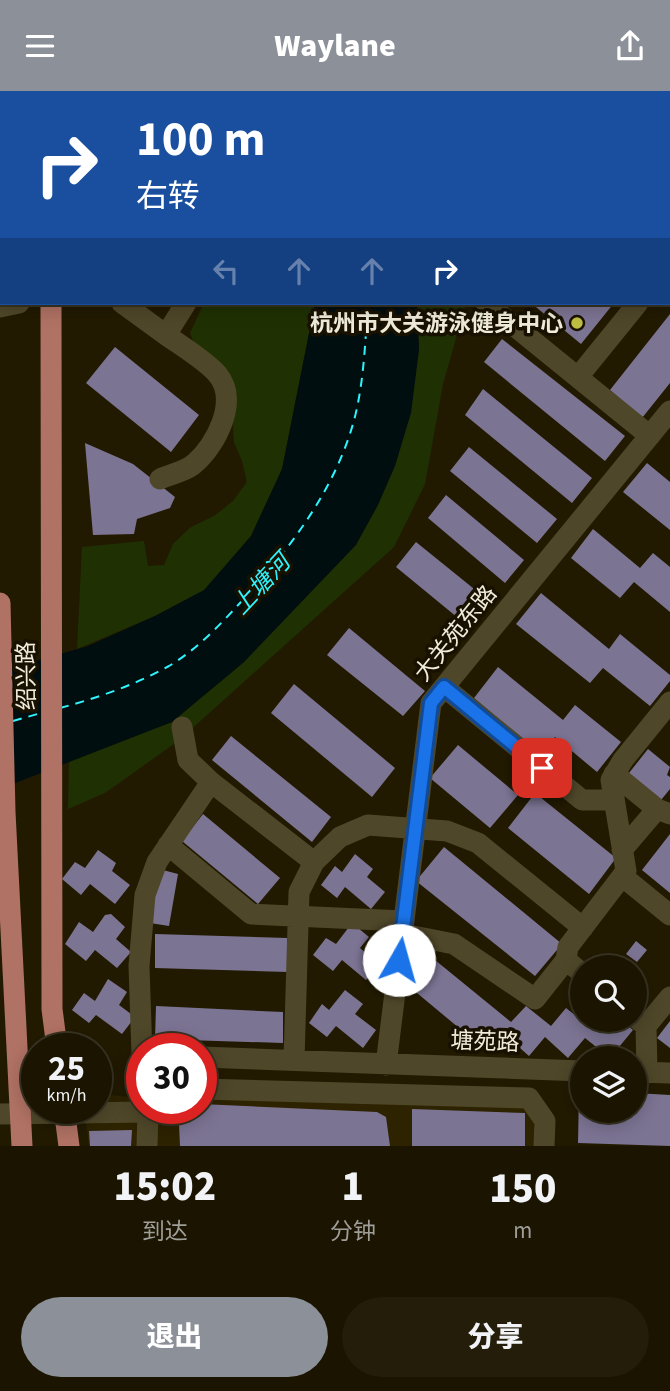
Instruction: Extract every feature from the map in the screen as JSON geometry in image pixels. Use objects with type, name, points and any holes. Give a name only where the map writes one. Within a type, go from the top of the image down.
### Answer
[{"type":"main road","name":"绍兴路","points":[[51,305],[52,1009],[55,1033]]},
{"type":"main road","name":"绍兴路","points":[[0,603],[10,1114],[22,1146]]},
{"type":"main road","points":[[66,1124],[69,1146]]},
{"type":"street","points":[[125,305],[219,376],[225,395],[224,422],[213,443],[194,465],[160,479]]},
{"type":"street","points":[[166,335],[185,305]]},
{"type":"street","points":[[488,305],[650,436]]},
{"type":"street","points":[[578,377],[636,305]]},
{"type":"street","name":"大关苑东路","points":[[386,1065],[431,703],[670,411]]},
{"type":"street","points":[[444,687],[582,800],[614,800]]},
{"type":"street","points":[[168,845],[251,914],[299,915],[403,928],[454,944],[535,999],[566,960],[568,947],[626,871],[611,780],[670,702]]},
{"type":"street","points":[[182,727],[188,760],[211,782],[314,862]]},
{"type":"street","points":[[614,774],[664,812],[622,850]]},
{"type":"street","points":[[141,1033],[139,966],[145,894],[157,862],[211,782]]},
{"type":"street","points":[[294,1060],[299,892],[314,862],[340,837],[368,825],[447,831],[478,843],[583,927]]},
{"type":"street","points":[[622,876],[670,915]]},
{"type":"street","points":[[566,960],[570,963]]},
{"type":"street","points":[[647,1016],[670,997]]},
{"type":"street","name":"塘苑路","points":[[217,1058],[570,1071]]},
{"type":"street","points":[[647,1073],[670,1073]]},
{"type":"street","points":[[217,1089],[528,1098],[545,1121],[544,1146]]},
{"type":"street","points":[[147,1146],[149,1124]]},
{"type":"shaded area","points":[[217,1083],[536,1093],[546,1146],[89,1146],[86,1124],[112,1124],[112,1095],[126,1097],[126,1124],[217,1124]]},
{"type":"green space","points":[[203,305],[315,305],[282,469],[251,536],[205,590],[155,616],[77,649],[82,547],[144,541],[148,566],[164,565],[173,544],[191,527],[214,516],[233,501],[247,482],[234,442],[229,374],[197,351],[190,333]]},
{"type":"green space","points":[[417,305],[465,305],[443,384],[425,484],[394,547],[178,741],[105,793],[68,809],[69,761],[172,722],[244,662],[289,614],[419,350]]},
{"type":"water","name":"上塘河","points":[[315,305],[417,305],[419,350],[411,413],[395,466],[356,545],[244,662],[172,722],[0,789],[0,671],[88,646],[155,616],[204,590],[251,536],[282,469]]},
{"type":"building","name":"杭州市大关游泳健身中心","points":[[533,305],[612,305],[581,344]]},
{"type":"building","points":[[670,314],[670,383],[642,418],[610,390]]},
{"type":"building","points":[[502,339],[625,436],[605,461],[484,362]]},
{"type":"building","points":[[115,347],[199,415],[171,452],[86,383]]},
{"type":"building","points":[[483,389],[592,478],[572,503],[465,415]]},
{"type":"building","points":[[85,443],[133,464],[175,497],[170,508],[137,519],[134,534],[93,535]]},
{"type":"building","points":[[469,447],[557,519],[537,543],[450,471]]},
{"type":"building","points":[[647,463],[670,482],[670,530],[623,492]]},
{"type":"building","points":[[446,495],[524,560],[505,583],[428,518]]},
{"type":"building","points":[[593,529],[640,568],[653,553],[670,567],[670,612],[634,582],[620,598],[571,558]]},
{"type":"building","points":[[416,542],[489,601],[469,627],[396,567]]},
{"type":"building","points":[[541,593],[609,649],[620,634],[670,675],[670,681],[650,706],[603,668],[590,683],[516,624]]},
{"type":"building","points":[[349,628],[425,691],[403,716],[327,655]]},
{"type":"building","points":[[498,667],[563,720],[575,705],[621,742],[597,772],[555,737],[540,754],[474,698]]},
{"type":"building","points":[[294,684],[395,768],[372,797],[271,713]]},
{"type":"building","points":[[231,736],[331,817],[312,842],[212,760]]},
{"type":"building","points":[[458,745],[518,795],[490,828],[430,778]]},
{"type":"building","points":[[648,749],[670,767],[667,775],[670,777],[670,789],[661,800],[629,773]]},
{"type":"building","points":[[535,793],[616,858],[589,894],[508,828]]},
{"type":"building","points":[[203,814],[280,878],[258,904],[182,841]]},
{"type":"building","points":[[670,834],[670,893],[642,870]]},
{"type":"building","points":[[444,847],[562,944],[535,976],[416,881]]},
{"type":"building","points":[[98,850],[116,863],[112,871],[130,885],[115,904],[90,884],[81,895],[62,879],[75,862],[85,868]]},
{"type":"building","points":[[355,854],[373,869],[367,877],[385,892],[371,909],[345,887],[337,898],[321,885],[335,866],[342,872]]},
{"type":"building","points":[[159,869],[178,874],[169,926],[150,923]]},
{"type":"building","points":[[111,914],[125,927],[116,939],[131,952],[117,968],[95,950],[86,961],[65,944],[79,922],[93,932],[105,915]]},
{"type":"building","points":[[352,923],[369,937],[360,948],[379,964],[366,980],[342,960],[333,971],[313,955],[326,938],[336,944]]},
{"type":"building","points":[[155,934],[287,938],[287,972],[155,968]]},
{"type":"building","points":[[636,941],[647,950],[643,955],[626,954]]},
{"type":"building","points":[[435,960],[511,1022],[526,1006],[551,1026],[566,1008],[570,1011],[570,1032],[631,1032],[620,1046],[595,1046],[585,1038],[578,1046],[570,1046],[568,1058],[545,1037],[529,1056],[504,1034],[489,1053],[411,988]]},
{"type":"building","points":[[108,979],[127,992],[119,1005],[135,1017],[122,1034],[96,1015],[89,1023],[72,1010],[84,993],[95,1001]]},
{"type":"building","points":[[345,990],[363,1004],[355,1014],[376,1030],[363,1048],[336,1026],[327,1037],[309,1023],[322,1004],[329,1010]]},
{"type":"building","points":[[156,1006],[283,1012],[283,1043],[217,1041],[217,1033],[155,1033]]},
{"type":"building","points":[[670,1021],[670,1048],[657,1038]]},
{"type":"building","points":[[647,1094],[670,1095],[670,1146],[578,1143],[578,1123],[647,1123]]},
{"type":"building","points":[[217,1105],[377,1112],[386,1117],[390,1146],[180,1146],[179,1124],[217,1124]]},
{"type":"building","points":[[412,1109],[525,1113],[525,1146],[412,1146]]},
{"type":"building","points":[[132,1130],[131,1146],[90,1146],[89,1131]]},
{"type":"ferry route","points":[[60,708],[129,685],[179,660],[224,620],[292,542],[334,474],[353,424],[362,379],[368,305]]},
{"type":"ferry route","points":[[13,721],[41,713]]},
{"type":"place","name":"杭州市大关游泳健身中心","points":[[577,323]]},
{"type":"route","points":[[399,960],[431,703],[444,687],[542,768]]}]
